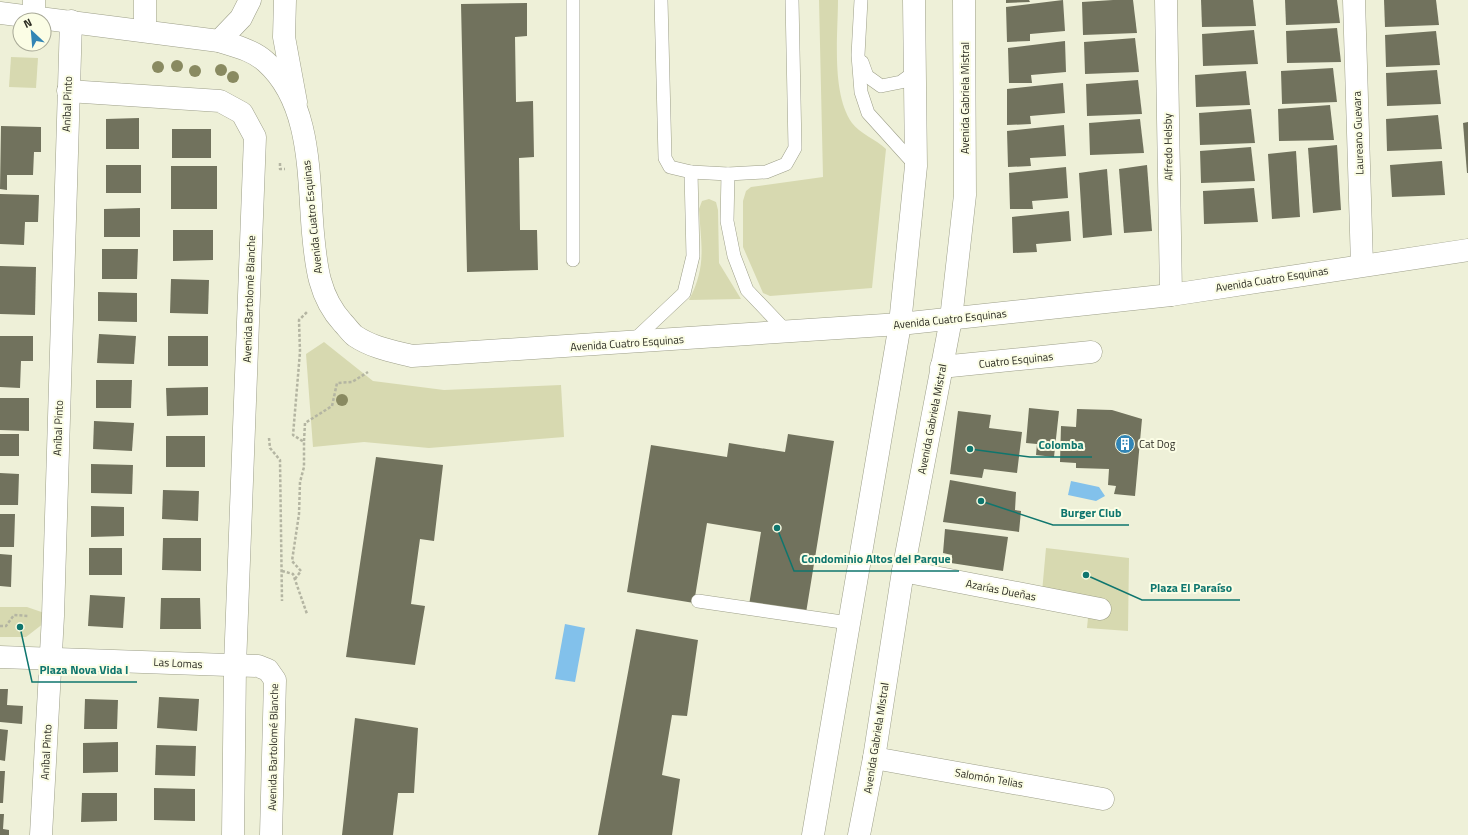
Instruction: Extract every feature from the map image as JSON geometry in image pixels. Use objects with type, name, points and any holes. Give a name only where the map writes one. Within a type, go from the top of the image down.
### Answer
[{"type":"street","points":[[145,0],[145,31]]},
{"type":"street","points":[[219,41],[241,18],[250,0]]},
{"type":"street","points":[[285,0],[284,37],[297,109]]},
{"type":"street","points":[[813,835],[900,324],[916,166],[914,0]]},
{"type":"street","name":"Avenida Gabriela Mistral","points":[[859,835],[874,758],[903,571],[951,319],[965,195],[964,0]]},
{"type":"street","name":"Alfredo Helsby","points":[[1166,0],[1171,295]]},
{"type":"street","name":"Laureano Guevara","points":[[1354,0],[1362,265]]},
{"type":"street","name":"Avenida Cuatro Esquinas","points":[[0,13],[34,9],[71,22],[219,41],[246,50],[265,61],[280,76],[297,109],[305,146],[319,281],[327,301],[337,316],[354,336],[376,347],[412,356],[788,333],[951,319],[1171,295],[1468,250]]},
{"type":"street","name":"Aníbal Pinto","points":[[41,835],[53,616],[71,22]]},
{"type":"street","name":"Avenida Bartolomé Blanche","points":[[68,91],[220,102],[242,113],[255,137],[235,666],[234,835]]},
{"type":"street","name":"Cuatro Esquinas","points":[[942,367],[1091,352]]},
{"type":"street","name":"Azarías Dueñas","points":[[903,571],[1100,609]]},
{"type":"street","name":"Las Lomas","points":[[0,657],[235,666]]},
{"type":"street","name":"Avenida Bartolomé Blanche","points":[[235,666],[258,666],[268,670],[275,680],[271,835]]},
{"type":"street","name":"Salomón Telias","points":[[874,758],[1103,799]]},
{"type":"lane","points":[[572,260],[573,0]]},
{"type":"lane","points":[[661,0],[665,158],[670,167],[691,172],[728,174],[766,172],[786,164],[795,148],[792,0]]},
{"type":"lane","points":[[861,0],[858,55],[860,92],[868,113],[916,166]]},
{"type":"lane","points":[[858,55],[867,76],[881,86],[901,82],[916,71]]},
{"type":"lane","points":[[631,343],[684,293],[693,256],[691,172]]},
{"type":"lane","points":[[728,174],[727,221],[736,263],[747,290],[788,333]]},
{"type":"lane","points":[[698,601],[849,623]]},
{"type":"path","points":[[304,442],[293,435],[300,352],[299,320],[310,310]]},
{"type":"path","points":[[295,579],[300,571],[292,561],[299,514],[300,482],[304,467],[305,423],[332,406],[337,383],[352,382],[368,372]]},
{"type":"path","points":[[269,434],[270,448],[280,460],[282,601]]},
{"type":"path","points":[[282,571],[293,574],[307,614]]},
{"type":"path","points":[[0,626],[6,626],[14,615],[53,616]]},
{"type":"green space","points":[[819,0],[838,0],[838,80],[845,111],[855,127],[886,149],[872,288],[770,296],[763,293],[743,247],[743,201],[746,191],[751,187],[823,177]]},
{"type":"green space","points":[[11,57],[38,58],[36,88],[9,87]]},
{"type":"green space","points":[[709,199],[716,202],[718,210],[719,263],[741,299],[689,300],[695,288],[701,266],[702,255],[699,209],[702,201]]},
{"type":"green space","points":[[324,342],[373,381],[444,390],[561,385],[564,437],[429,448],[364,442],[313,447],[306,354]]},
{"type":"green space","points":[[1046,548],[1129,558],[1128,631],[1087,628],[1090,598],[1042,592]]},
{"type":"green space","points":[[0,607],[27,607],[53,616],[26,637],[0,637]]},
{"type":"water","points":[[1071,481],[1099,487],[1105,496],[1096,501],[1068,495]]},
{"type":"water","points":[[565,624],[585,628],[575,682],[555,679]]},
{"type":"building","points":[[1006,0],[1029,0],[1030,2],[1006,3]]},
{"type":"building","points":[[1063,0],[1065,31],[1030,34],[1030,41],[1007,42],[1006,7]]},
{"type":"building","points":[[1133,0],[1137,33],[1083,35],[1082,2]]},
{"type":"building","points":[[1201,0],[1253,0],[1256,26],[1202,27]]},
{"type":"building","points":[[1285,0],[1337,0],[1340,23],[1286,25]]},
{"type":"building","points":[[1384,0],[1436,0],[1439,25],[1385,27]]},
{"type":"building","points":[[527,3],[527,36],[515,37],[516,102],[533,101],[534,157],[519,158],[520,230],[537,230],[538,270],[467,272],[461,4]]},
{"type":"building","points":[[1337,28],[1341,62],[1287,63],[1286,31]]},
{"type":"building","points":[[1254,30],[1258,64],[1203,66],[1202,34]]},
{"type":"building","points":[[1436,31],[1440,65],[1386,67],[1385,35]]},
{"type":"building","points":[[1135,38],[1139,72],[1085,74],[1084,42]]},
{"type":"building","points":[[1065,41],[1066,72],[1031,75],[1032,83],[1009,83],[1008,48]]},
{"type":"building","points":[[1333,68],[1337,102],[1282,104],[1281,71]]},
{"type":"building","points":[[1437,70],[1441,104],[1387,106],[1386,73]]},
{"type":"building","points":[[1246,71],[1250,105],[1196,107],[1195,75]]},
{"type":"building","points":[[1138,80],[1142,114],[1087,116],[1086,84]]},
{"type":"building","points":[[1063,83],[1065,113],[1030,116],[1031,124],[1007,125],[1007,89]]},
{"type":"building","points":[[1330,105],[1334,140],[1279,141],[1278,109]]},
{"type":"building","points":[[1251,109],[1255,143],[1200,145],[1199,113]]},
{"type":"building","points":[[1438,115],[1442,149],[1387,151],[1386,119]]},
{"type":"building","points":[[139,118],[139,149],[106,149],[106,119]]},
{"type":"building","points":[[1140,119],[1144,153],[1090,155],[1089,123]]},
{"type":"building","points":[[1468,122],[1468,173],[1467,173],[1463,123]]},
{"type":"building","points":[[1064,125],[1066,156],[1030,158],[1031,166],[1008,167],[1007,131]]},
{"type":"building","points":[[1,126],[41,127],[41,152],[34,152],[33,175],[7,175],[7,190],[0,189]]},
{"type":"building","points":[[172,129],[211,129],[211,158],[172,158]]},
{"type":"building","points":[[1337,145],[1341,210],[1313,213],[1308,148]]},
{"type":"building","points":[[1251,147],[1255,181],[1201,183],[1200,151]]},
{"type":"building","points":[[1296,151],[1300,217],[1272,219],[1268,154]]},
{"type":"building","points":[[1442,161],[1445,195],[1392,197],[1390,165]]},
{"type":"building","points":[[106,165],[141,165],[141,193],[106,193]]},
{"type":"building","points":[[1147,165],[1152,231],[1124,233],[1119,169]]},
{"type":"building","points":[[171,166],[217,166],[217,209],[171,209]]},
{"type":"building","points":[[1066,167],[1068,198],[1032,201],[1033,209],[1010,209],[1009,173]]},
{"type":"building","points":[[1107,169],[1112,235],[1083,238],[1079,173]]},
{"type":"building","points":[[1254,188],[1258,222],[1204,224],[1203,191]]},
{"type":"building","points":[[0,194],[39,195],[38,222],[25,222],[24,245],[0,244]]},
{"type":"building","points":[[140,208],[140,237],[104,237],[104,209]]},
{"type":"building","points":[[1069,211],[1071,241],[1036,244],[1037,252],[1013,253],[1012,217]]},
{"type":"building","points":[[173,230],[213,230],[213,260],[173,261]]},
{"type":"building","points":[[102,249],[138,249],[137,279],[102,279]]},
{"type":"building","points":[[0,266],[36,267],[35,315],[0,314]]},
{"type":"building","points":[[171,279],[209,280],[208,314],[170,313]]},
{"type":"building","points":[[98,292],[137,293],[137,322],[98,321]]},
{"type":"building","points":[[99,334],[136,336],[134,364],[97,363]]},
{"type":"building","points":[[0,336],[33,336],[33,361],[21,361],[20,388],[0,387]]},
{"type":"building","points":[[168,336],[208,336],[208,366],[168,366]]},
{"type":"building","points":[[96,380],[132,380],[131,408],[96,408]]},
{"type":"building","points":[[208,387],[208,415],[167,416],[166,388]]},
{"type":"building","points":[[0,398],[29,398],[29,431],[0,430]]},
{"type":"building","points":[[1029,408],[1059,411],[1054,457],[1036,455],[1037,444],[1026,443]]},
{"type":"building","points":[[1077,409],[1112,410],[1142,419],[1135,496],[1114,494],[1116,486],[1108,485],[1109,469],[1076,468],[1076,463],[1060,462],[1061,426],[1076,427]]},
{"type":"building","points":[[958,411],[991,415],[989,428],[1022,432],[1017,473],[984,469],[982,478],[950,474]]},
{"type":"building","points":[[94,421],[134,423],[132,451],[93,449]]},
{"type":"building","points":[[0,434],[19,434],[19,456],[0,456]]},
{"type":"building","points":[[788,434],[834,441],[806,613],[749,605],[761,532],[707,523],[694,603],[627,592],[651,445],[727,457],[729,443],[785,452]]},
{"type":"building","points":[[166,436],[205,436],[205,467],[166,467]]},
{"type":"building","points":[[376,457],[443,465],[434,541],[420,539],[411,604],[425,606],[415,665],[346,657]]},
{"type":"building","points":[[91,464],[133,465],[132,494],[91,493]]},
{"type":"building","points":[[0,473],[19,474],[18,505],[0,505]]},
{"type":"building","points":[[950,480],[1016,492],[1015,510],[1021,511],[1019,532],[943,522]]},
{"type":"building","points":[[163,490],[199,491],[198,521],[162,519]]},
{"type":"building","points":[[91,506],[124,507],[124,536],[91,537]]},
{"type":"building","points":[[0,514],[15,514],[14,547],[0,547]]},
{"type":"building","points":[[945,529],[1008,537],[1003,571],[951,563],[952,555],[943,553]]},
{"type":"building","points":[[163,538],[201,538],[201,571],[162,570]]},
{"type":"building","points":[[89,548],[122,548],[122,575],[89,575]]},
{"type":"building","points":[[0,554],[12,555],[11,587],[0,586]]},
{"type":"building","points":[[90,595],[125,597],[123,628],[88,626]]},
{"type":"building","points":[[161,598],[200,598],[201,629],[160,629]]},
{"type":"building","points":[[636,629],[698,640],[687,716],[672,715],[662,775],[680,779],[672,835],[598,835]]},
{"type":"building","points":[[0,689],[8,689],[7,705],[23,706],[22,724],[0,722]]},
{"type":"building","points":[[159,697],[199,699],[197,731],[157,728]]},
{"type":"building","points":[[85,699],[118,700],[117,729],[84,729]]},
{"type":"building","points":[[355,718],[418,728],[414,793],[398,793],[393,835],[342,835]]},
{"type":"building","points":[[0,729],[8,730],[5,761],[0,760]]},
{"type":"building","points":[[118,742],[118,772],[83,773],[83,743]]},
{"type":"building","points":[[156,745],[196,746],[195,776],[155,775]]},
{"type":"building","points":[[0,771],[5,771],[3,803],[0,803]]},
{"type":"building","points":[[154,788],[195,789],[195,821],[154,820]]},
{"type":"building","points":[[82,793],[117,793],[117,821],[81,822]]},
{"type":"building","points":[[0,814],[4,814],[3,829],[9,830],[9,835],[0,835]]},
{"type":"place","name":"Cat Dog","points":[[1125,444]]},
{"type":"place","name":"Colomba","points":[[970,449]]},
{"type":"place","name":"Burger Club","points":[[981,501]]},
{"type":"place","name":"Condominio Altos del Parque","points":[[777,528]]},
{"type":"place","name":"Plaza El Paraíso","points":[[1086,575]]},
{"type":"place","name":"Plaza Nova Vida I","points":[[20,627]]}]
